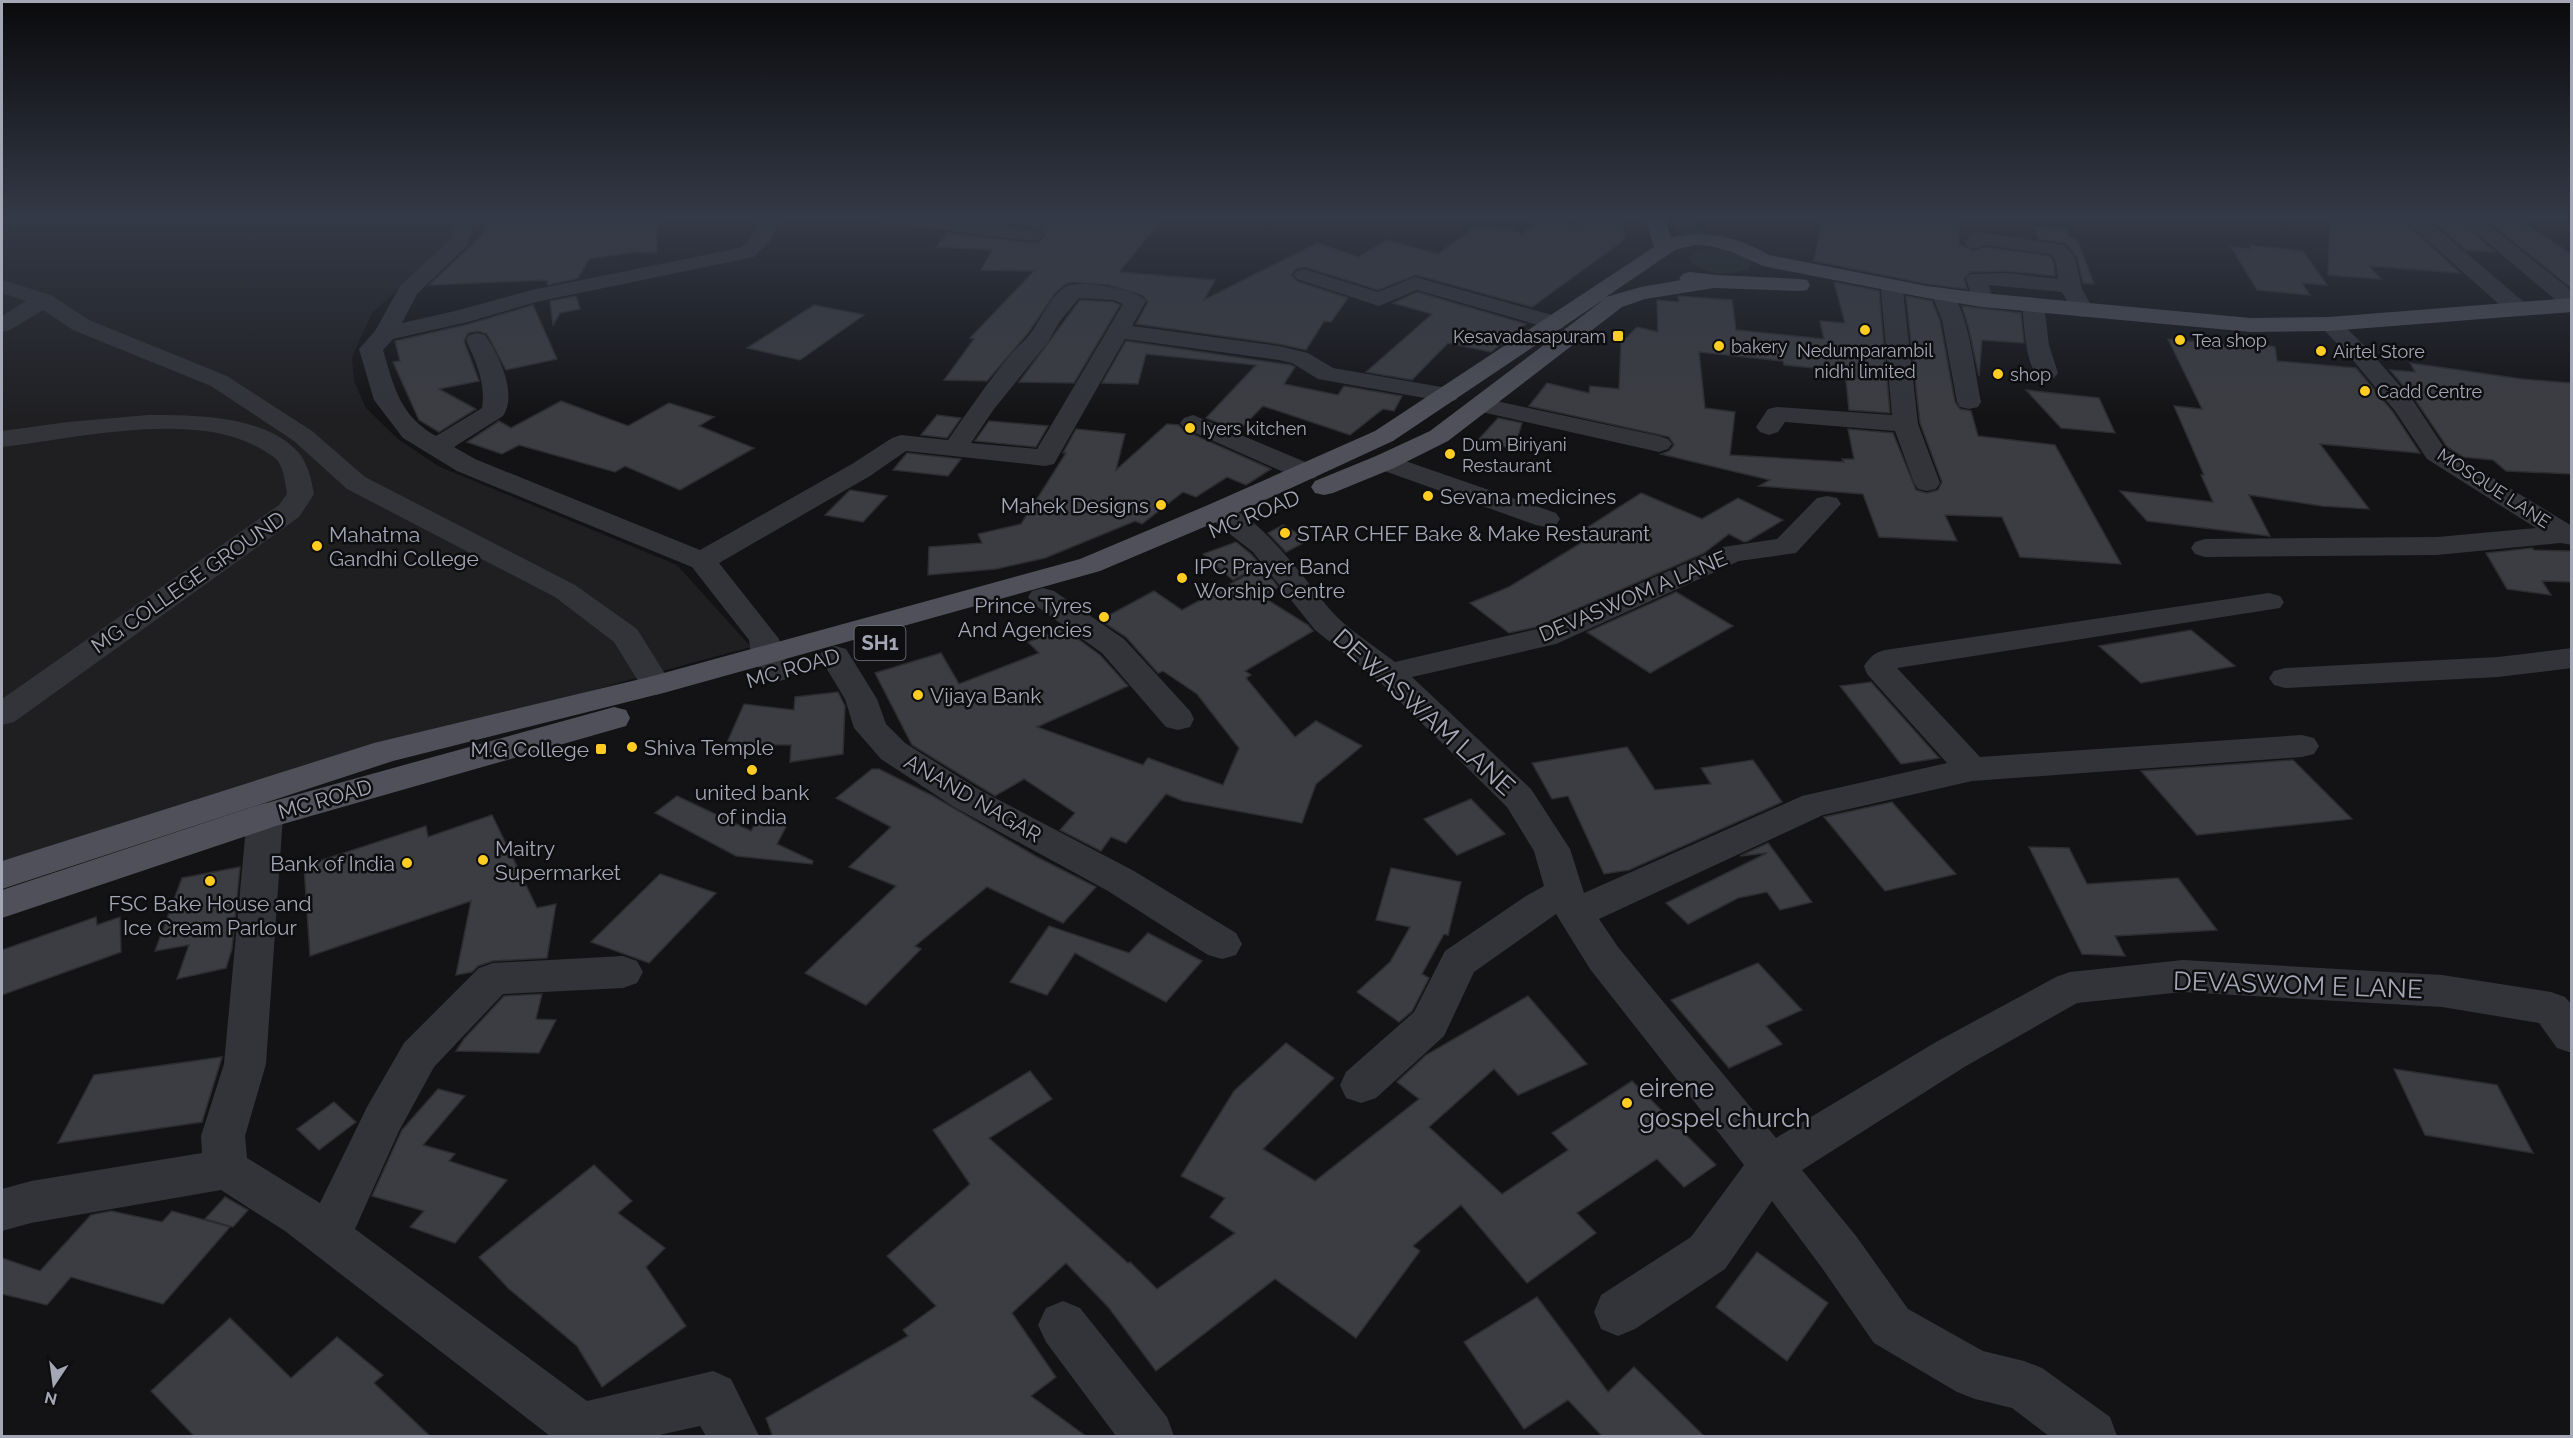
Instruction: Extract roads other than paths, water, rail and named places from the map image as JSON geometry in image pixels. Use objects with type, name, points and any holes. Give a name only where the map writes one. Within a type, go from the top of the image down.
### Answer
[{"type":"main road","name":"MC ROAD","points":[[2,875],[386,751],[656,686],[772,664],[835,656],[1043,597],[1226,517],[1306,472],[1384,436],[1611,284]]},
{"type":"main road","name":"MC ROAD","points":[[2,904],[265,816],[772,664],[1090,565],[1385,462],[1439,436],[1614,302],[1641,293],[1698,284]]},
{"type":"main road","points":[[1789,284],[1943,295],[2252,325],[2329,324],[2571,303]]},
{"type":"main road","points":[[1893,284],[1943,295]]},
{"type":"street","points":[[415,284],[408,291],[385,334],[371,349],[386,400],[412,432],[466,465],[702,561],[764,639],[772,664]]},
{"type":"street","points":[[385,334],[460,317],[532,296],[591,284]]},
{"type":"street","points":[[1332,284],[1379,299],[1415,284]]},
{"type":"street","points":[[1415,284],[1555,323]]},
{"type":"street","points":[[1978,284],[1982,300]]},
{"type":"street","points":[[2047,284],[2070,287],[2083,310]]},
{"type":"street","points":[[2487,284],[2518,309]]},
{"type":"street","points":[[2548,284],[2571,303]]},
{"type":"street","points":[[2,286],[43,300],[81,325],[219,381],[303,436],[356,483],[566,591],[626,636],[656,686]]},
{"type":"street","points":[[702,561],[861,470],[901,442],[955,448],[1045,458],[1135,301],[1118,294],[1073,291],[1040,337],[984,405],[955,448]]},
{"type":"street","points":[[1892,291],[1905,424],[1927,483]]},
{"type":"street","points":[[1943,295],[1953,320],[1969,402]]},
{"type":"street","points":[[2,325],[43,300]]},
{"type":"street","points":[[2033,305],[2038,345],[2046,373]]},
{"type":"street","name":"MOSQUE LANE","points":[[2329,324],[2360,354],[2405,407],[2436,454],[2568,536]]},
{"type":"street","points":[[1116,331],[1279,353],[1300,358],[1326,374],[1447,395]]},
{"type":"street","points":[[437,447],[494,411],[497,396],[493,374],[477,340]]},
{"type":"street","points":[[1482,405],[1659,444]]},
{"type":"street","points":[[1769,427],[1777,414],[1905,424]]},
{"type":"street","name":"MG COLLEGE GROUND","points":[[2,440],[145,424],[183,422],[221,426],[255,434],[285,453],[296,474],[301,494],[289,511],[2,714]]},
{"type":"street","points":[[1193,423],[1306,472]]},
{"type":"street","points":[[1385,462],[1546,519]]},
{"type":"street","name":"DEVASWOM A LANE","points":[[1389,673],[1506,644],[1545,637],[1733,553],[1786,547],[1827,504]]},
{"type":"street","name":"DEWASWAM LANE","points":[[1226,517],[1263,546],[1326,623],[1389,673],[1519,798],[1552,849],[1570,903],[1611,966],[1839,1252],[1891,1326],[1976,1374],[2024,1386],[2091,1437]]},
{"type":"street","points":[[2205,548],[2437,546],[2568,536]]},
{"type":"street","points":[[1043,597],[1113,646],[1178,719]]},
{"type":"street","points":[[1972,769],[1883,674],[1881,663],[1888,658],[2269,602]]},
{"type":"street","name":"ANAND NAGAR","points":[[835,656],[861,699],[871,728],[893,751],[966,798],[1121,881],[1222,944]]},
{"type":"street","points":[[2284,678],[2498,667],[2571,658]]},
{"type":"street","points":[[1361,1085],[1429,1024],[1459,963],[1539,906],[1570,903],[1814,805],[1972,769],[2302,746]]},
{"type":"street","points":[[225,1169],[223,1136],[245,1064],[265,816]]},
{"type":"street","points":[[328,1237],[382,1120],[419,1055],[493,979],[622,972]]},
{"type":"street","name":"DEVASWOM E LANE","points":[[1771,1165],[1951,1054],[2070,988],[2183,976],[2442,991],[2551,1009],[2571,1036]]},
{"type":"street","points":[[1618,1312],[1708,1253],[1771,1165]]},
{"type":"street","points":[[2,1210],[31,1202],[225,1169],[251,1183],[328,1237],[580,1428],[713,1397],[733,1437]]},
{"type":"street","points":[[1063,1324],[1148,1437]]},
{"type":"place","name":"Nedumparambil nidhi limited","points":[[1865,330]]},
{"type":"place","name":"Kesavadasapuram","points":[[1618,336]]},
{"type":"place","name":"Tea shop","points":[[2180,340]]},
{"type":"place","name":"bakery","points":[[1719,346]]},
{"type":"place","name":"Airtel Store","points":[[2321,351]]},
{"type":"place","name":"shop","points":[[1998,374]]},
{"type":"place","name":"Cadd Centre","points":[[2365,391]]},
{"type":"place","name":"Iyers kitchen","points":[[1190,428]]},
{"type":"place","name":"Dum Biriyani Restaurant","points":[[1450,454]]},
{"type":"place","name":"Sevana medicines","points":[[1428,496]]},
{"type":"place","name":"Mahek Designs","points":[[1161,505]]},
{"type":"place","name":"STAR CHEF Bake & Make Restaurant","points":[[1285,533]]},
{"type":"place","name":"Mahatma Gandhi College","points":[[317,546]]},
{"type":"place","name":"IPC Prayer Band Worship Centre","points":[[1182,578]]},
{"type":"place","name":"Prince Tyres And Agencies","points":[[1104,617]]},
{"type":"place","name":"Vijaya Bank","points":[[918,695]]},
{"type":"place","name":"Shiva Temple","points":[[632,747]]},
{"type":"place","name":"M.G College","points":[[601,749]]},
{"type":"place","name":"united bank of india","points":[[752,770]]},
{"type":"place","name":"Maitry Supermarket","points":[[483,860]]},
{"type":"place","name":"Bank of India","points":[[407,863]]},
{"type":"place","name":"FSC Bake House and Ice Cream Parlour","points":[[210,881]]},
{"type":"place","name":"eirene gospel church","points":[[1627,1103]]}]
